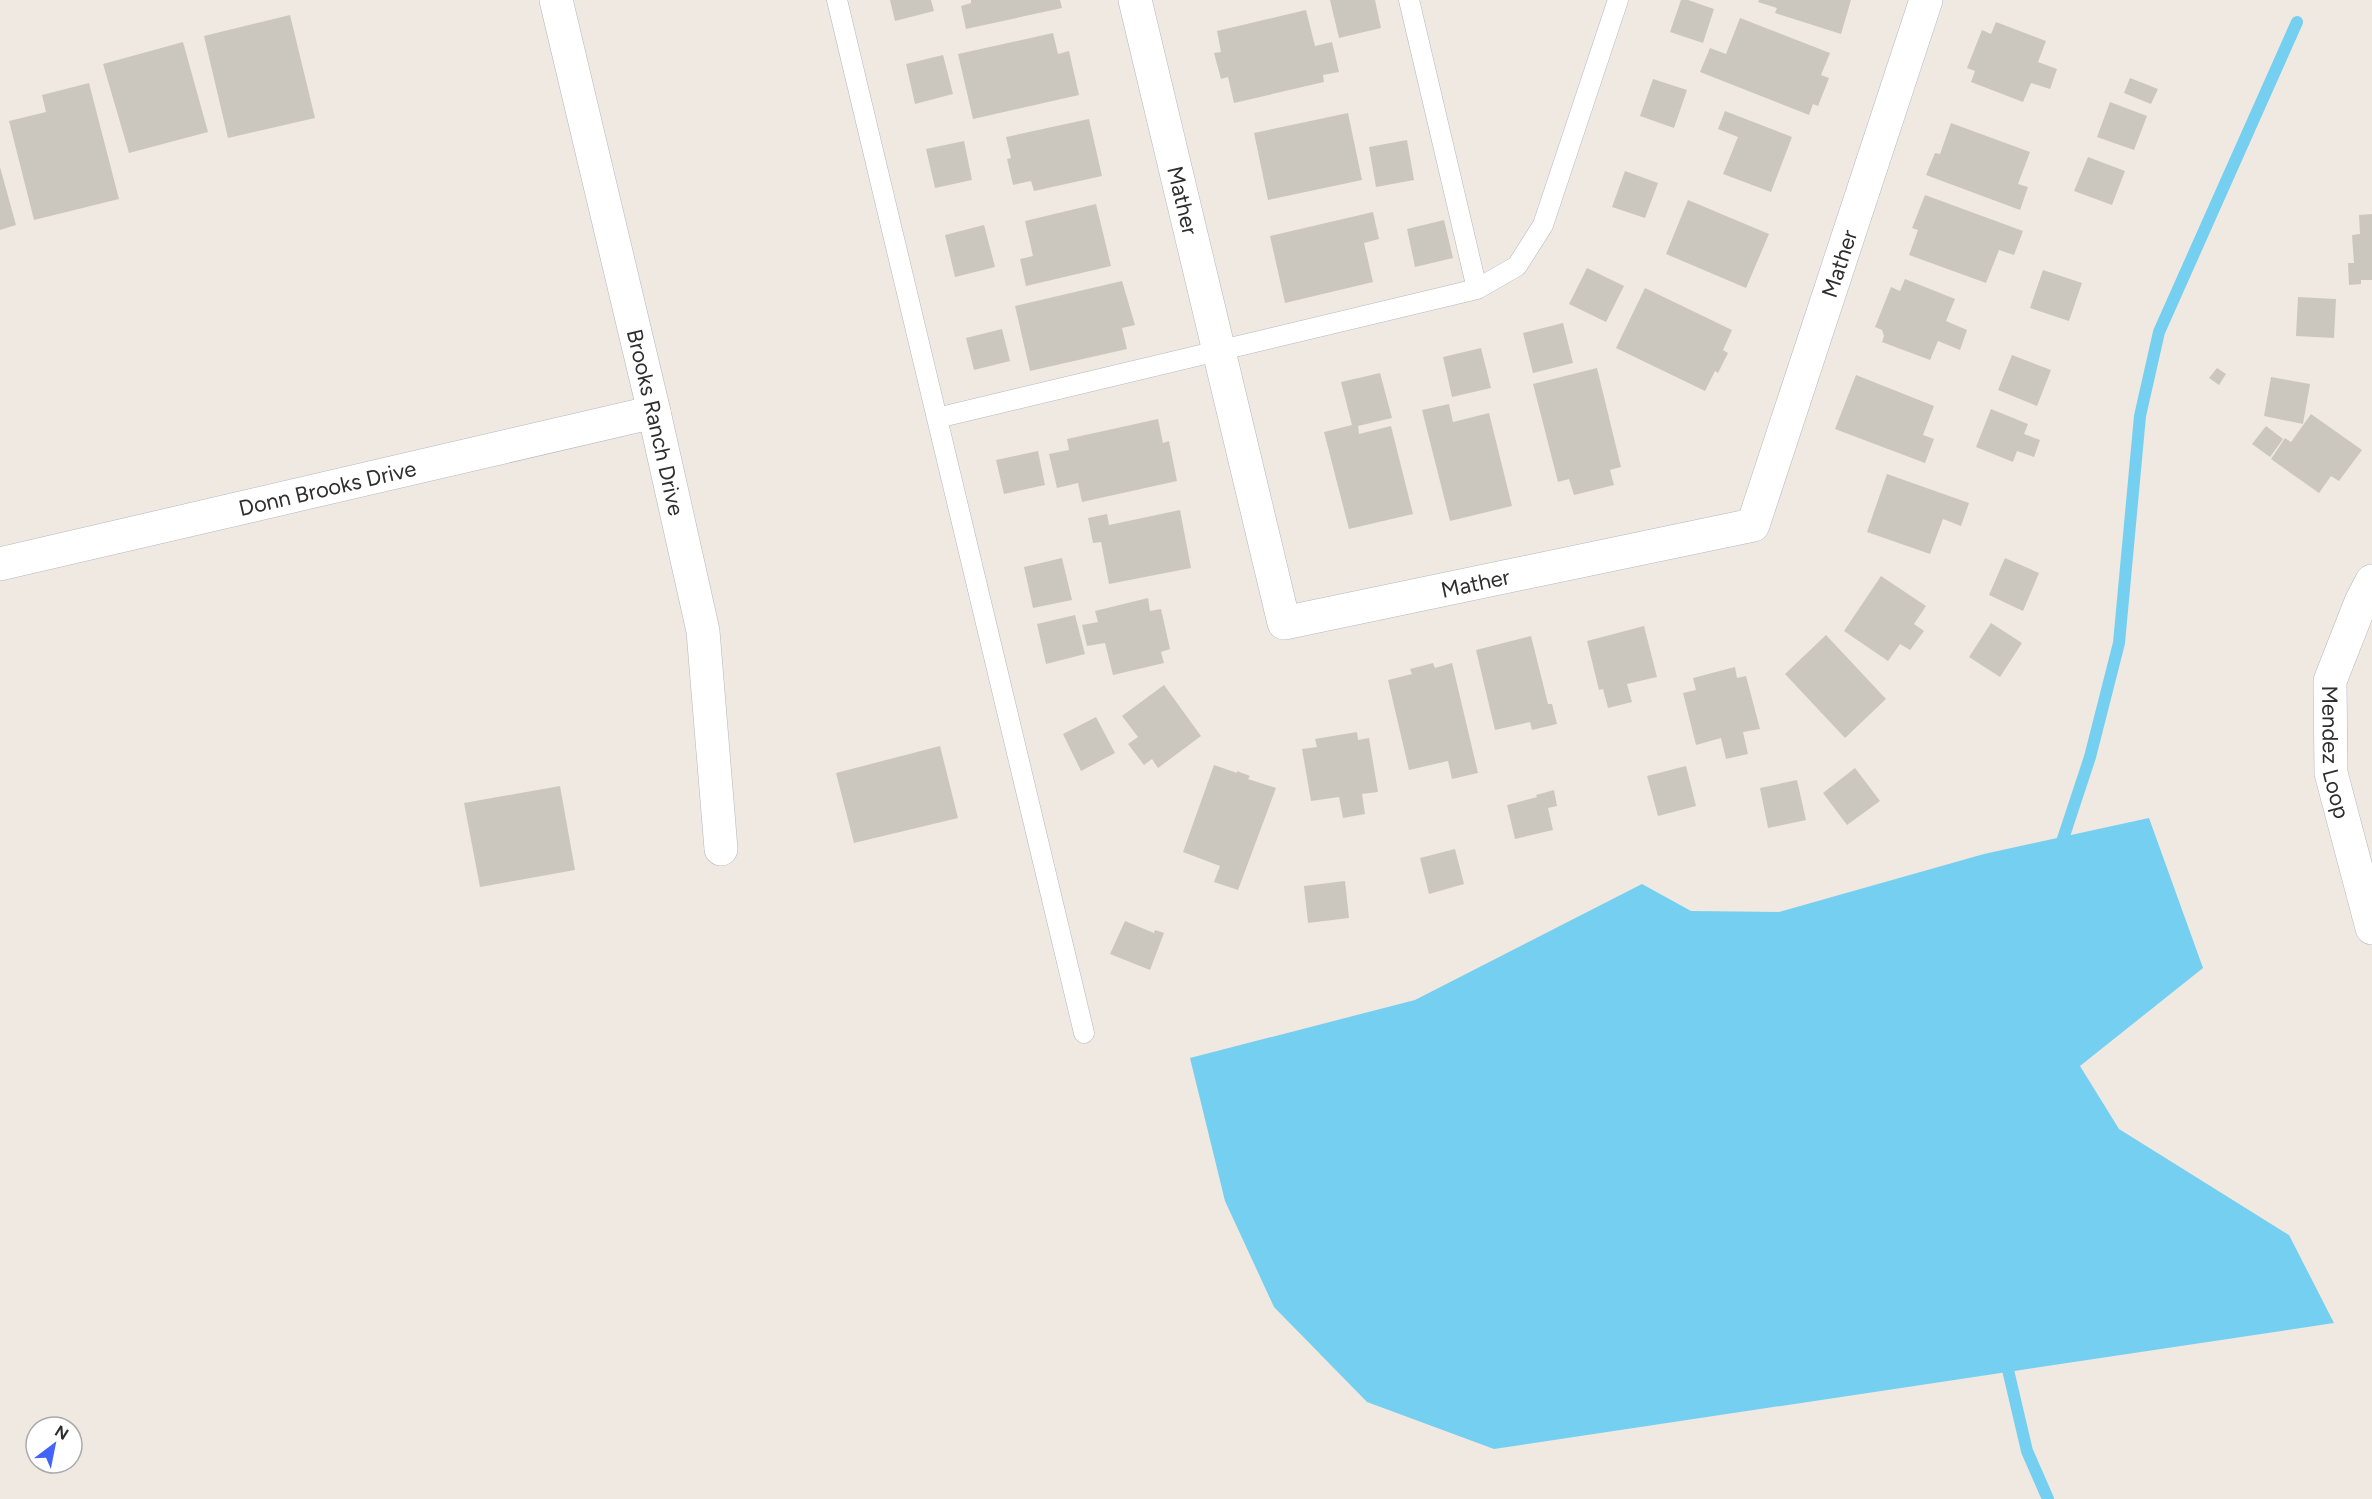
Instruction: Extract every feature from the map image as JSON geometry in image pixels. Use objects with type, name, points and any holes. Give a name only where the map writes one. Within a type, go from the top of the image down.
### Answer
[{"type":"street","name":"Brooks Ranch Drive","points":[[556,0],[654,412],[703,631],[721,849]]},
{"type":"street","name":"Mather","points":[[1135,0],[1284,623],[1753,525],[1926,0]]},
{"type":"street","name":"Donn Brooks Drive","points":[[0,564],[654,412]]},
{"type":"street","name":"Mendez Loop","points":[[2372,581],[2361,602],[2330,681],[2331,773],[2362,853],[2372,928]]},
{"type":"lane","points":[[837,0],[1084,1033]]},
{"type":"lane","points":[[1409,0],[1477,288]]},
{"type":"lane","points":[[937,418],[1477,288],[1517,266],[1543,225],[1618,0]]},
{"type":"water","points":[[2149,818],[2203,968],[2080,1066],[2119,1129],[2289,1235],[2334,1323],[1494,1449],[1367,1402],[1274,1307],[1225,1201],[1190,1058],[1415,1000],[1642,884],[1691,911],[1779,912],[1984,854]]},
{"type":"building","points":[[890,0],[931,0],[934,11],[895,21]]},
{"type":"building","points":[[971,0],[1060,0],[1062,8],[966,29],[961,6],[971,3]]},
{"type":"building","points":[[1330,0],[1375,0],[1381,28],[1339,38]]},
{"type":"building","points":[[1681,0],[1688,0],[1714,9],[1703,43],[1670,32]]},
{"type":"building","points":[[1759,0],[1851,0],[1841,34],[1775,13],[1777,8],[1758,2]]},
{"type":"building","points":[[1306,10],[1315,46],[1332,42],[1339,72],[1323,75],[1324,82],[1234,103],[1228,77],[1221,79],[1214,53],[1221,52],[1217,31]]},
{"type":"building","points":[[290,15],[315,118],[228,138],[204,36]]},
{"type":"building","points":[[1740,18],[1830,53],[1821,75],[1829,78],[1818,106],[1813,104],[1809,115],[1700,72],[1710,48],[1726,54]]},
{"type":"building","points":[[1996,22],[2046,41],[2038,62],[2057,69],[2050,89],[2031,83],[2023,102],[1971,82],[1975,71],[1967,68],[1982,30],[1991,34]]},
{"type":"building","points":[[1053,33],[1058,54],[1069,51],[1079,95],[973,119],[958,54]]},
{"type":"building","points":[[183,42],[208,132],[129,153],[103,64]]},
{"type":"building","points":[[943,55],[953,94],[915,104],[906,64]]},
{"type":"building","points":[[2130,78],[2158,89],[2151,104],[2124,93]]},
{"type":"building","points":[[1653,79],[1687,90],[1674,128],[1640,116]]},
{"type":"building","points":[[89,83],[119,199],[34,220],[9,121],[46,112],[42,95]]},
{"type":"building","points":[[2110,102],[2147,116],[2134,150],[2097,137]]},
{"type":"building","points":[[1725,111],[1792,137],[1771,192],[1723,174],[1738,137],[1718,129]]},
{"type":"building","points":[[1348,113],[1362,180],[1268,200],[1254,133]]},
{"type":"building","points":[[1089,119],[1102,176],[1034,191],[1031,181],[1013,185],[1007,159],[1011,158],[1006,137]]},
{"type":"building","points":[[1951,123],[2030,152],[2018,184],[2028,187],[2020,210],[1926,175],[1935,153],[1940,154]]},
{"type":"building","points":[[1407,140],[1414,180],[1376,187],[1369,147]]},
{"type":"building","points":[[964,141],[972,180],[935,188],[926,149]]},
{"type":"building","points":[[2088,157],[2125,171],[2112,205],[2074,191]]},
{"type":"building","points":[[0,167],[16,225],[0,230]]},
{"type":"building","points":[[1625,171],[1658,183],[1645,218],[1612,207]]},
{"type":"building","points":[[1925,195],[2023,231],[2014,255],[1999,250],[1986,283],[1909,255],[1918,230],[1912,228]]},
{"type":"building","points":[[1688,200],[1769,234],[1746,288],[1666,254]]},
{"type":"building","points":[[1096,204],[1111,266],[1026,286],[1020,259],[1033,256],[1025,221]]},
{"type":"building","points":[[1373,212],[1379,239],[1364,243],[1373,282],[1285,303],[1270,236]]},
{"type":"building","points":[[2372,214],[2372,280],[2361,280],[2361,284],[2349,285],[2348,263],[2354,263],[2352,235],[2360,234],[2359,215]]},
{"type":"building","points":[[1444,220],[1453,258],[1415,267],[1407,229]]},
{"type":"building","points":[[984,225],[995,267],[955,277],[945,235]]},
{"type":"building","points":[[1587,268],[1624,286],[1606,322],[1569,304]]},
{"type":"building","points":[[2043,270],[2082,283],[2069,321],[2030,308]]},
{"type":"building","points":[[1905,279],[1955,299],[1946,321],[1967,330],[1960,350],[1938,341],[1930,360],[1882,342],[1884,336],[1882,330],[1875,327],[1891,287],[1900,291]]},
{"type":"building","points":[[1122,281],[1135,325],[1122,328],[1127,349],[1030,371],[1015,306]]},
{"type":"building","points":[[1645,288],[1732,330],[1723,350],[1728,353],[1718,373],[1715,371],[1705,391],[1616,348]]},
{"type":"building","points":[[2298,297],[2336,299],[2334,338],[2296,336]]},
{"type":"building","points":[[1563,323],[1573,363],[1533,373],[1523,333]]},
{"type":"building","points":[[1002,329],[1010,361],[974,370],[966,338]]},
{"type":"building","points":[[1481,348],[1491,388],[1452,397],[1443,357]]},
{"type":"building","points":[[2012,355],[2051,370],[2037,406],[1998,390]]},
{"type":"building","points":[[1597,368],[1621,467],[1610,470],[1614,485],[1574,495],[1569,479],[1558,482],[1533,384]]},
{"type":"building","points":[[2217,368],[2226,374],[2219,385],[2209,378]]},
{"type":"building","points":[[1380,373],[1392,418],[1358,426],[1359,434],[1391,426],[1413,514],[1349,529],[1324,432],[1352,425],[1341,382]]},
{"type":"building","points":[[1856,375],[1934,406],[1923,435],[1934,439],[1925,463],[1835,429]]},
{"type":"building","points":[[2271,377],[2310,384],[2303,424],[2264,416]]},
{"type":"building","points":[[1449,404],[1453,422],[1489,413],[1512,506],[1450,521],[1422,410]]},
{"type":"building","points":[[1991,409],[2028,424],[2024,434],[2040,440],[2034,457],[2017,451],[2013,462],[1976,447]]},
{"type":"building","points":[[2311,414],[2362,450],[2339,481],[2331,476],[2319,493],[2271,459],[2285,438],[2291,442]]},
{"type":"building","points":[[1158,419],[1163,443],[1169,441],[1177,481],[1082,502],[1078,483],[1057,488],[1049,454],[1069,450],[1067,439]]},
{"type":"building","points":[[2266,426],[2283,439],[2270,457],[2252,444]]},
{"type":"building","points":[[1038,451],[1045,485],[1004,494],[996,460]]},
{"type":"building","points":[[1887,474],[1969,503],[1961,526],[1943,519],[1930,554],[1867,532]]},
{"type":"building","points":[[1180,510],[1191,568],[1109,584],[1101,542],[1093,543],[1088,518],[1107,514],[1109,525]]},
{"type":"building","points":[[1062,558],[1072,600],[1033,608],[1024,567]]},
{"type":"building","points":[[2005,558],[2039,573],[2023,611],[1989,595]]},
{"type":"building","points":[[1881,576],[1926,606],[1914,624],[1924,631],[1910,650],[1900,644],[1888,661],[1844,631]]},
{"type":"building","points":[[1148,598],[1150,611],[1161,609],[1170,649],[1161,652],[1164,663],[1113,675],[1105,643],[1087,646],[1082,625],[1098,622],[1095,611]]},
{"type":"building","points":[[1075,615],[1085,654],[1046,664],[1037,624]]},
{"type":"building","points":[[1991,623],[2022,643],[2000,677],[1969,657]]},
{"type":"building","points":[[1644,626],[1657,677],[1627,684],[1632,702],[1608,708],[1603,689],[1599,690],[1587,641]]},
{"type":"building","points":[[1826,635],[1886,699],[1845,738],[1785,674]]},
{"type":"building","points":[[1531,636],[1548,704],[1552,704],[1557,724],[1532,730],[1530,722],[1495,730],[1476,650]]},
{"type":"building","points":[[1433,663],[1435,668],[1452,663],[1478,773],[1452,779],[1448,761],[1409,770],[1388,680],[1412,674],[1410,669]]},
{"type":"building","points":[[1735,667],[1737,678],[1746,676],[1760,729],[1743,732],[1748,754],[1726,759],[1721,738],[1696,745],[1683,693],[1696,690],[1693,678]]},
{"type":"building","points":[[1164,685],[1201,736],[1158,768],[1152,759],[1144,765],[1128,744],[1138,737],[1122,716]]},
{"type":"building","points":[[1096,717],[1115,753],[1081,771],[1063,734]]},
{"type":"building","points":[[1357,732],[1358,740],[1369,738],[1378,792],[1362,794],[1365,814],[1343,818],[1339,797],[1311,801],[1302,749],[1317,747],[1315,739]]},
{"type":"building","points":[[940,746],[958,818],[854,843],[836,773]]},
{"type":"building","points":[[1214,765],[1237,773],[1237,771],[1250,776],[1248,779],[1276,788],[1238,890],[1214,882],[1220,866],[1183,852]]},
{"type":"building","points":[[1686,766],[1696,806],[1658,816],[1647,776]]},
{"type":"building","points":[[1855,768],[1880,801],[1847,825],[1823,793]]},
{"type":"building","points":[[1797,780],[1806,820],[1768,828],[1760,788]]},
{"type":"building","points":[[560,786],[575,870],[480,887],[464,803]]},
{"type":"building","points":[[1554,790],[1557,806],[1548,808],[1553,830],[1515,839],[1507,805]]},
{"type":"building","points":[[1455,849],[1464,884],[1429,894],[1420,858]]},
{"type":"building","points":[[1345,881],[1349,918],[1308,923],[1304,886]]},
{"type":"building","points":[[1125,921],[1154,933],[1155,930],[1164,933],[1150,970],[1110,954]]},
{"type":"waterway","points":[[2059,851],[2090,757],[2119,643],[2140,416],[2159,332],[2297,22]]},
{"type":"waterway","points":[[2005,1357],[2027,1451],[2048,1499]]}]
